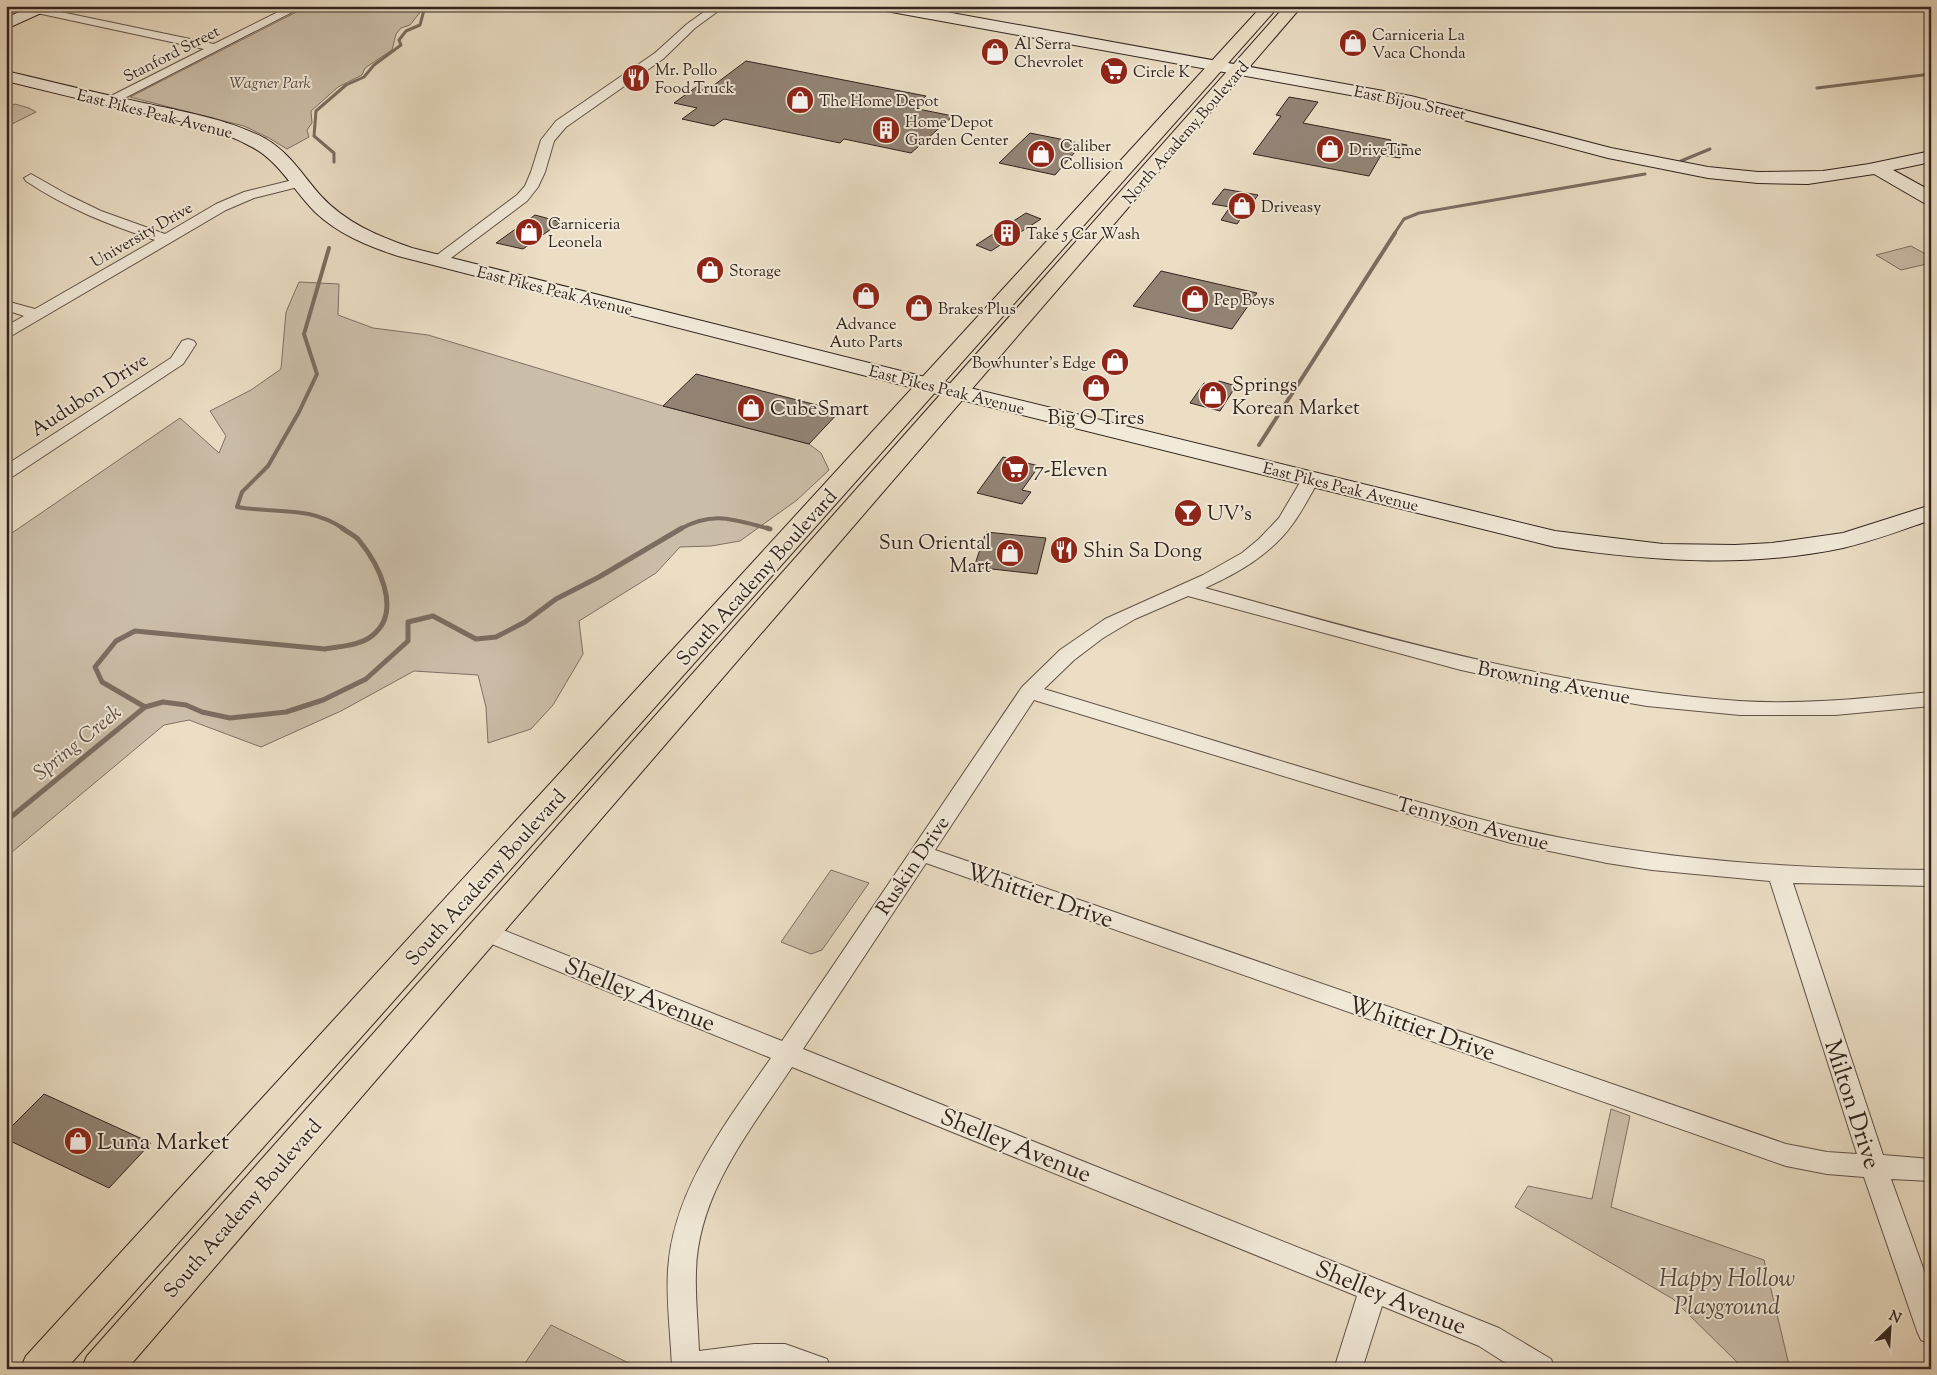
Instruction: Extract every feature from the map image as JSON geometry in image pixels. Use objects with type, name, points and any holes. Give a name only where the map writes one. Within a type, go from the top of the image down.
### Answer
[{"type":"highway","name":"North Academy Boulevard","points":[[943,388],[1271,6]]},
{"type":"highway","name":"North Academy Boulevard","points":[[943,388],[1240,70],[1294,6]]},
{"type":"highway","name":"South Academy Boulevard","points":[[101,1369],[485,932],[943,388]]},
{"type":"highway","name":"South Academy Boulevard","points":[[40,1369],[943,388]]},
{"type":"main road","name":"East Bijou Street","points":[[888,6],[1450,110],[1646,161],[1703,173],[1746,178],[1809,178],[1876,168],[1931,156]]},
{"type":"main road","points":[[6,24],[41,8]]},
{"type":"main road","name":"East Pikes Peak Avenue","points":[[6,76],[203,122],[247,137],[274,152],[290,166],[322,208],[348,228],[384,244],[438,261],[1555,539],[1603,546],[1679,553],[1757,551],[1843,540],[1931,512]]},
{"type":"main road","points":[[1876,168],[1931,199]]},
{"type":"street","name":"Stanford Street","points":[[111,101],[299,6]]},
{"type":"street","points":[[438,261],[522,198],[534,181],[548,140],[561,124],[659,56],[696,22],[720,6]]},
{"type":"street","points":[[41,8],[215,48]]},
{"type":"street","points":[[30,178],[46,189],[91,213],[167,239]]},
{"type":"street","name":"University Drive","points":[[6,333],[235,200],[301,182]]},
{"type":"street","points":[[6,304],[36,315]]},
{"type":"street","name":"Audubon Drive","points":[[6,473],[177,361],[188,344]]},
{"type":"street","name":"Ruskin Drive","points":[[686,1368],[682,1270],[688,1230],[697,1200],[725,1147],[787,1052],[1030,692],[1053,667],[1106,627],[1230,569],[1269,538],[1289,516],[1310,478]]},
{"type":"street","name":"Browning Avenue","points":[[1186,589],[1460,665],[1602,694],[1720,707],[1788,709],[1849,708],[1931,699]]},
{"type":"street","name":"Tennyson Avenue","points":[[1030,692],[1324,782],[1512,836],[1563,847],[1623,857],[1779,875],[1931,878]]},
{"type":"street","name":"Whittier Drive","points":[[920,853],[1786,1155],[1827,1163],[1931,1170]]},
{"type":"street","name":"Milton Drive","points":[[1779,875],[1874,1166],[1931,1331]]},
{"type":"street","name":"Shelley Avenue","points":[[485,932],[787,1052],[1489,1338],[1541,1369]]},
{"type":"street","points":[[1348,1369],[1373,1290]]},
{"type":"street","points":[[686,1368],[754,1358],[784,1358],[817,1369]]},
{"type":"green space","name":"Wagner Park","points":[[308,6],[425,6],[410,25],[401,28],[396,34],[392,50],[365,68],[362,75],[338,87],[311,111],[312,123],[307,130],[309,137],[287,149],[244,126],[130,97]]},
{"type":"green space","points":[[15,104],[36,112],[6,127],[6,108]]},
{"type":"green space","points":[[1911,246],[1931,257],[1931,263],[1901,270],[1876,255]]},
{"type":"green space","points":[[299,282],[339,284],[338,315],[373,328],[428,335],[663,406],[809,444],[821,453],[829,470],[797,500],[740,541],[711,546],[680,547],[656,573],[579,621],[583,654],[553,705],[531,729],[488,743],[486,707],[478,675],[414,671],[341,711],[261,747],[189,720],[164,725],[6,857],[6,537],[180,418],[219,453],[226,436],[210,411],[251,390],[281,369],[286,312]]},
{"type":"green space","points":[[831,870],[869,883],[822,950],[811,954],[781,942]]},
{"type":"green space","name":"Happy Hollow Playground","points":[[1611,1109],[1630,1116],[1611,1207],[1764,1260],[1790,1369],[1744,1369],[1673,1299],[1515,1207],[1528,1186],[1592,1199]]},
{"type":"green space","points":[[551,1325],[641,1369],[521,1369]]},
{"type":"building","name":"The Home Depot","points":[[746,61],[926,96],[913,108],[953,116],[911,153],[844,139],[840,143],[724,119],[714,126],[682,119],[697,108],[674,103],[699,85],[710,88]]},
{"type":"building","name":"DriveTime","points":[[1289,97],[1318,102],[1303,123],[1391,140],[1390,142],[1407,145],[1400,158],[1381,155],[1369,176],[1253,154],[1281,116],[1276,115]]},
{"type":"building","name":"Caliber Collision","points":[[1030,133],[1082,144],[1055,175],[999,163]]},
{"type":"building","name":"Driveasy","points":[[1224,189],[1258,195],[1237,224],[1221,220],[1230,207],[1212,204]]},
{"type":"building","name":"Take 5 Car Wash","points":[[1026,213],[1041,219],[991,251],[976,245]]},
{"type":"building","name":"Carniceria Leonela","points":[[535,215],[561,222],[523,249],[496,243]]},
{"type":"building","name":"Pep Boys","points":[[1161,271],[1257,293],[1232,329],[1133,306]]},
{"type":"building","name":"CubeSmart","points":[[696,374],[840,411],[809,444],[663,406]]},
{"type":"building","name":"Springs Korean Market","points":[[1219,381],[1236,386],[1220,411],[1190,403],[1204,383],[1215,386]]},
{"type":"building","points":[[1003,457],[1039,466],[1022,490],[1031,492],[1022,504],[977,493]]},
{"type":"building","name":"Sun Oriental Mart","points":[[986,532],[1046,538],[1037,574],[974,567]]},
{"type":"building","name":"Luna Market","points":[[44,1094],[151,1143],[109,1188],[6,1139],[6,1132]]},
{"type":"waterway","points":[[334,162],[334,153],[314,136],[316,111],[346,85],[364,77],[374,65],[401,45],[399,40],[406,31],[420,25],[424,10],[429,6]]},
{"type":"waterway","points":[[1817,88],[1931,74]]},
{"type":"waterway","points":[[1681,161],[1710,149]]},
{"type":"waterway","points":[[1394,234],[1404,219],[1419,213],[1645,174]]},
{"type":"waterway","points":[[1259,445],[1395,233]]},
{"type":"waterway","points":[[329,248],[304,334],[317,374],[299,412],[268,466],[242,492],[237,507],[305,513],[331,521],[344,529]]},
{"type":"waterway","points":[[682,528],[692,523],[714,518],[725,518],[770,529],[767,528]]},
{"type":"waterway","points":[[145,707],[102,682],[95,667],[116,641],[135,631],[325,649],[356,643],[373,635],[382,625],[386,613],[387,600],[384,587],[366,549],[356,538],[342,528]]},
{"type":"waterway","points":[[145,707],[163,702],[186,705],[202,712],[230,718],[286,712],[323,700],[366,679],[408,641],[408,622],[433,616],[476,639],[496,637],[525,622],[556,599],[599,577],[682,528]]},
{"type":"waterway","name":"Spring Creek","points":[[6,821],[145,707]]},
{"type":"place","name":"Carniceria La Vaca Chonda","points":[[1353,43]]},
{"type":"place","name":"Al Serra Chevrolet","points":[[995,52]]},
{"type":"place","name":"Circle K","points":[[1114,71]]},
{"type":"place","name":"Mr. Pollo Food Truck","points":[[636,78]]},
{"type":"place","name":"The Home Depot","points":[[800,100]]},
{"type":"place","name":"Home Depot Garden Center","points":[[886,130]]},
{"type":"place","name":"DriveTime","points":[[1330,149]]},
{"type":"place","name":"Caliber Collision","points":[[1041,154]]},
{"type":"place","name":"Driveasy","points":[[1242,206]]},
{"type":"place","name":"Carniceria Leonela","points":[[529,232]]},
{"type":"place","name":"Take 5 Car Wash","points":[[1007,233]]},
{"type":"place","name":"Storage","points":[[710,270]]},
{"type":"place","name":"Advance Auto Parts","points":[[866,296]]},
{"type":"place","name":"Pep Boys","points":[[1195,299]]},
{"type":"place","name":"Brakes Plus","points":[[919,308]]},
{"type":"place","name":"Bowhunter's Edge","points":[[1115,362]]},
{"type":"place","name":"Big O Tires","points":[[1096,388]]},
{"type":"place","name":"Springs Korean Market","points":[[1213,395]]},
{"type":"place","name":"CubeSmart","points":[[751,408]]},
{"type":"place","name":"7-Eleven","points":[[1015,469]]},
{"type":"place","name":"UV's","points":[[1188,513]]},
{"type":"place","name":"Shin Sa Dong","points":[[1064,550]]},
{"type":"place","name":"Sun Oriental Mart","points":[[1010,553]]},
{"type":"place","name":"Luna Market","points":[[78,1141]]}]
